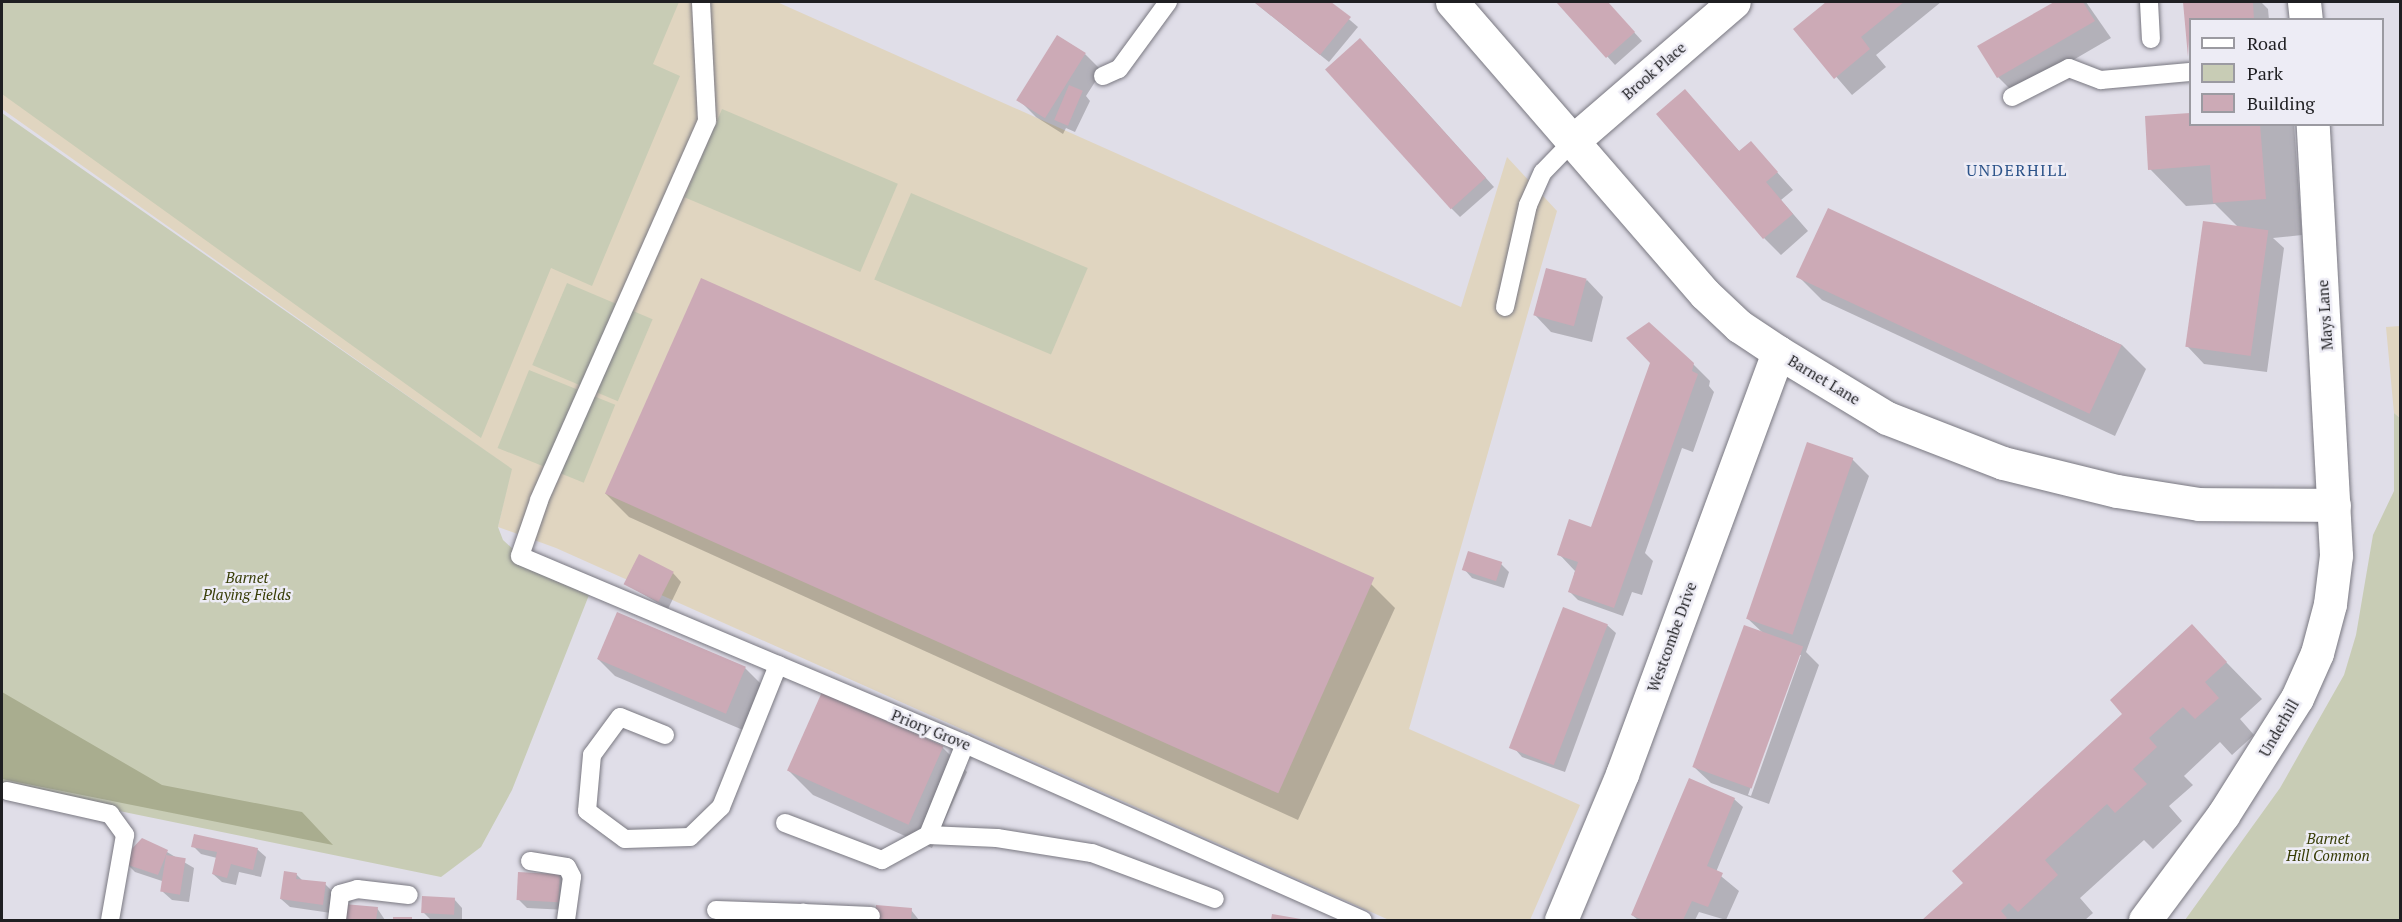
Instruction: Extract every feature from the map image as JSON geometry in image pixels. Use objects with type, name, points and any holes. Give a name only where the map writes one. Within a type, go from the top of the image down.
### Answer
[{"type":"street","name":"Barnet Lane","points":[[1452,2],[1574,140],[1705,294],[1739,326],[1887,418],[2003,463],[2117,491],[2199,504],[2334,505]]},
{"type":"street","name":"Brook Place","points":[[1574,140],[1734,2]]},
{"type":"street","points":[[2304,2],[2306,18]]},
{"type":"street","name":"Mays Lane","points":[[2313,126],[2334,505]]},
{"type":"street","name":"Westcombe Drive","points":[[1562,921],[1622,774],[1778,352]]},
{"type":"street","name":"Underhill","points":[[2145,921],[2223,815],[2297,698],[2318,653],[2330,604],[2336,555],[2334,505]]},
{"type":"lane","name":"Priory Grove","points":[[701,2],[707,121],[520,556],[965,744],[1363,921]]},
{"type":"lane","points":[[1103,76],[1119,69],[1168,2]]},
{"type":"lane","points":[[2149,2],[2151,39]]},
{"type":"lane","points":[[2012,97],[2069,68],[2101,80],[2189,72]]},
{"type":"lane","points":[[1505,307],[1528,205],[1543,172],[1574,140]]},
{"type":"lane","points":[[664,735],[621,717],[592,756],[587,811],[625,839],[690,837],[721,807],[778,665]]},
{"type":"lane","points":[[928,835],[965,744]]},
{"type":"lane","points":[[7,790],[110,814],[125,835],[110,921]]},
{"type":"lane","points":[[785,823],[882,860],[928,835],[997,838],[1092,853],[1215,899]]},
{"type":"lane","points":[[530,861],[567,867],[572,878],[566,921]]},
{"type":"lane","points":[[337,921],[340,894],[357,889],[409,895]]},
{"type":"lane","points":[[717,910],[801,917],[871,916]]},
{"type":"shaded area","points":[[2,2],[777,2],[1461,307],[1507,157],[1557,211],[1409,729],[1580,805],[1530,920],[1389,920],[556,548],[498,527],[511,469],[2,109]]},
{"type":"shaded area","points":[[2400,326],[2400,418],[2394,413],[2386,327]]},
{"type":"green space","points":[[2,2],[679,2],[653,64],[680,76],[592,286],[551,268],[481,438],[2,94]]},
{"type":"green space","points":[[722,109],[898,184],[860,272],[684,197]]},
{"type":"green space","name":"Barnet Playing Fields","points":[[2,113],[512,469],[498,527],[503,540],[540,574],[589,595],[512,790],[481,847],[441,877],[2,787]]},
{"type":"green space","points":[[911,193],[1088,268],[1051,355],[874,280]]},
{"type":"green space","points":[[567,283],[653,319],[618,401],[532,365]]},
{"type":"green space","points":[[529,370],[615,405],[584,483],[498,448]]},
{"type":"green space","name":"Barnet Hill Common","points":[[2394,413],[2400,418],[2400,920],[2185,920],[2280,788],[2344,675],[2356,635],[2373,535],[2394,491]]},
{"type":"green space","points":[[2,692],[162,785],[302,812],[333,845],[2,779]]},
{"type":"building","points":[[1254,2],[1331,2],[1351,17],[1320,55]]},
{"type":"building","points":[[1556,2],[1608,2],[1635,32],[1606,58]]},
{"type":"building","points":[[1826,2],[1904,2],[1861,37],[1870,49],[1834,79],[1793,29]]},
{"type":"building","points":[[2054,2],[2083,2],[2095,21],[1997,78],[1977,46]]},
{"type":"building","points":[[2183,2],[2253,2],[2254,18],[2189,18],[2188,57]]},
{"type":"building","points":[[1057,35],[1086,53],[1045,118],[1016,100]]},
{"type":"building","points":[[1360,38],[1486,178],[1451,209],[1325,69]]},
{"type":"building","points":[[1069,85],[1083,91],[1068,126],[1054,120]]},
{"type":"building","points":[[1685,89],[1739,151],[1751,141],[1778,172],[1766,182],[1793,214],[1763,239],[1656,114]]},
{"type":"building","points":[[2189,113],[2189,126],[2260,126],[2266,199],[2213,203],[2210,165],[2148,170],[2145,116]]},
{"type":"building","points":[[1828,208],[2122,345],[2090,414],[1796,277]]},
{"type":"building","points":[[2203,221],[2268,230],[2251,356],[2185,347]]},
{"type":"building","points":[[1546,268],[1587,279],[1574,326],[1533,315]]},
{"type":"building","points":[[701,278],[1374,578],[1278,793],[605,494]]},
{"type":"building","points":[[1649,322],[1694,363],[1692,371],[1698,374],[1614,608],[1568,592],[1578,562],[1557,555],[1569,519],[1591,527],[1650,363],[1626,338]]},
{"type":"building","points":[[1807,442],[1853,458],[1792,635],[1746,619]]},
{"type":"building","points":[[1468,551],[1502,562],[1496,581],[1462,570]]},
{"type":"building","points":[[639,554],[674,572],[658,602],[624,584]]},
{"type":"building","points":[[1563,607],[1608,624],[1554,765],[1509,748]]},
{"type":"building","points":[[617,612],[746,667],[726,714],[597,659]]},
{"type":"building","points":[[2192,624],[2227,662],[2205,682],[2219,698],[2195,719],[2183,707],[2149,738],[2157,747],[2133,769],[2147,784],[2115,813],[2107,804],[2045,860],[2058,875],[2018,912],[2009,903],[2001,911],[2007,918],[2004,920],[1922,920],[1963,883],[1952,871],[2122,714],[2110,700]]},
{"type":"building","points":[[1744,625],[1803,647],[1752,788],[1692,767]]},
{"type":"building","points":[[822,692],[944,746],[909,825],[787,771]]},
{"type":"building","points":[[1689,778],[1735,798],[1707,866],[1723,873],[1708,907],[1692,901],[1683,920],[1643,920],[1631,915]]},
{"type":"building","points":[[194,834],[258,848],[253,870],[231,864],[227,878],[212,874],[217,852],[191,847]]},
{"type":"building","points":[[142,838],[168,850],[158,875],[125,864],[128,853]]},
{"type":"building","points":[[166,855],[186,858],[180,895],[160,892]]},
{"type":"building","points":[[284,871],[297,873],[296,879],[326,882],[323,905],[280,899]]},
{"type":"building","points":[[518,872],[560,874],[558,902],[517,900]]},
{"type":"building","points":[[422,896],[455,898],[454,915],[421,913]]},
{"type":"building","points":[[344,904],[378,907],[376,920],[342,920]]},
{"type":"building","points":[[876,905],[912,908],[911,920],[875,920]]},
{"type":"building","points":[[1272,914],[1301,919],[1301,920],[1271,920]]},
{"type":"building","points":[[393,917],[412,917],[412,920],[393,920]]},
{"type":"district","name":"UNDERHILL","points":[[2017,170]]}]
